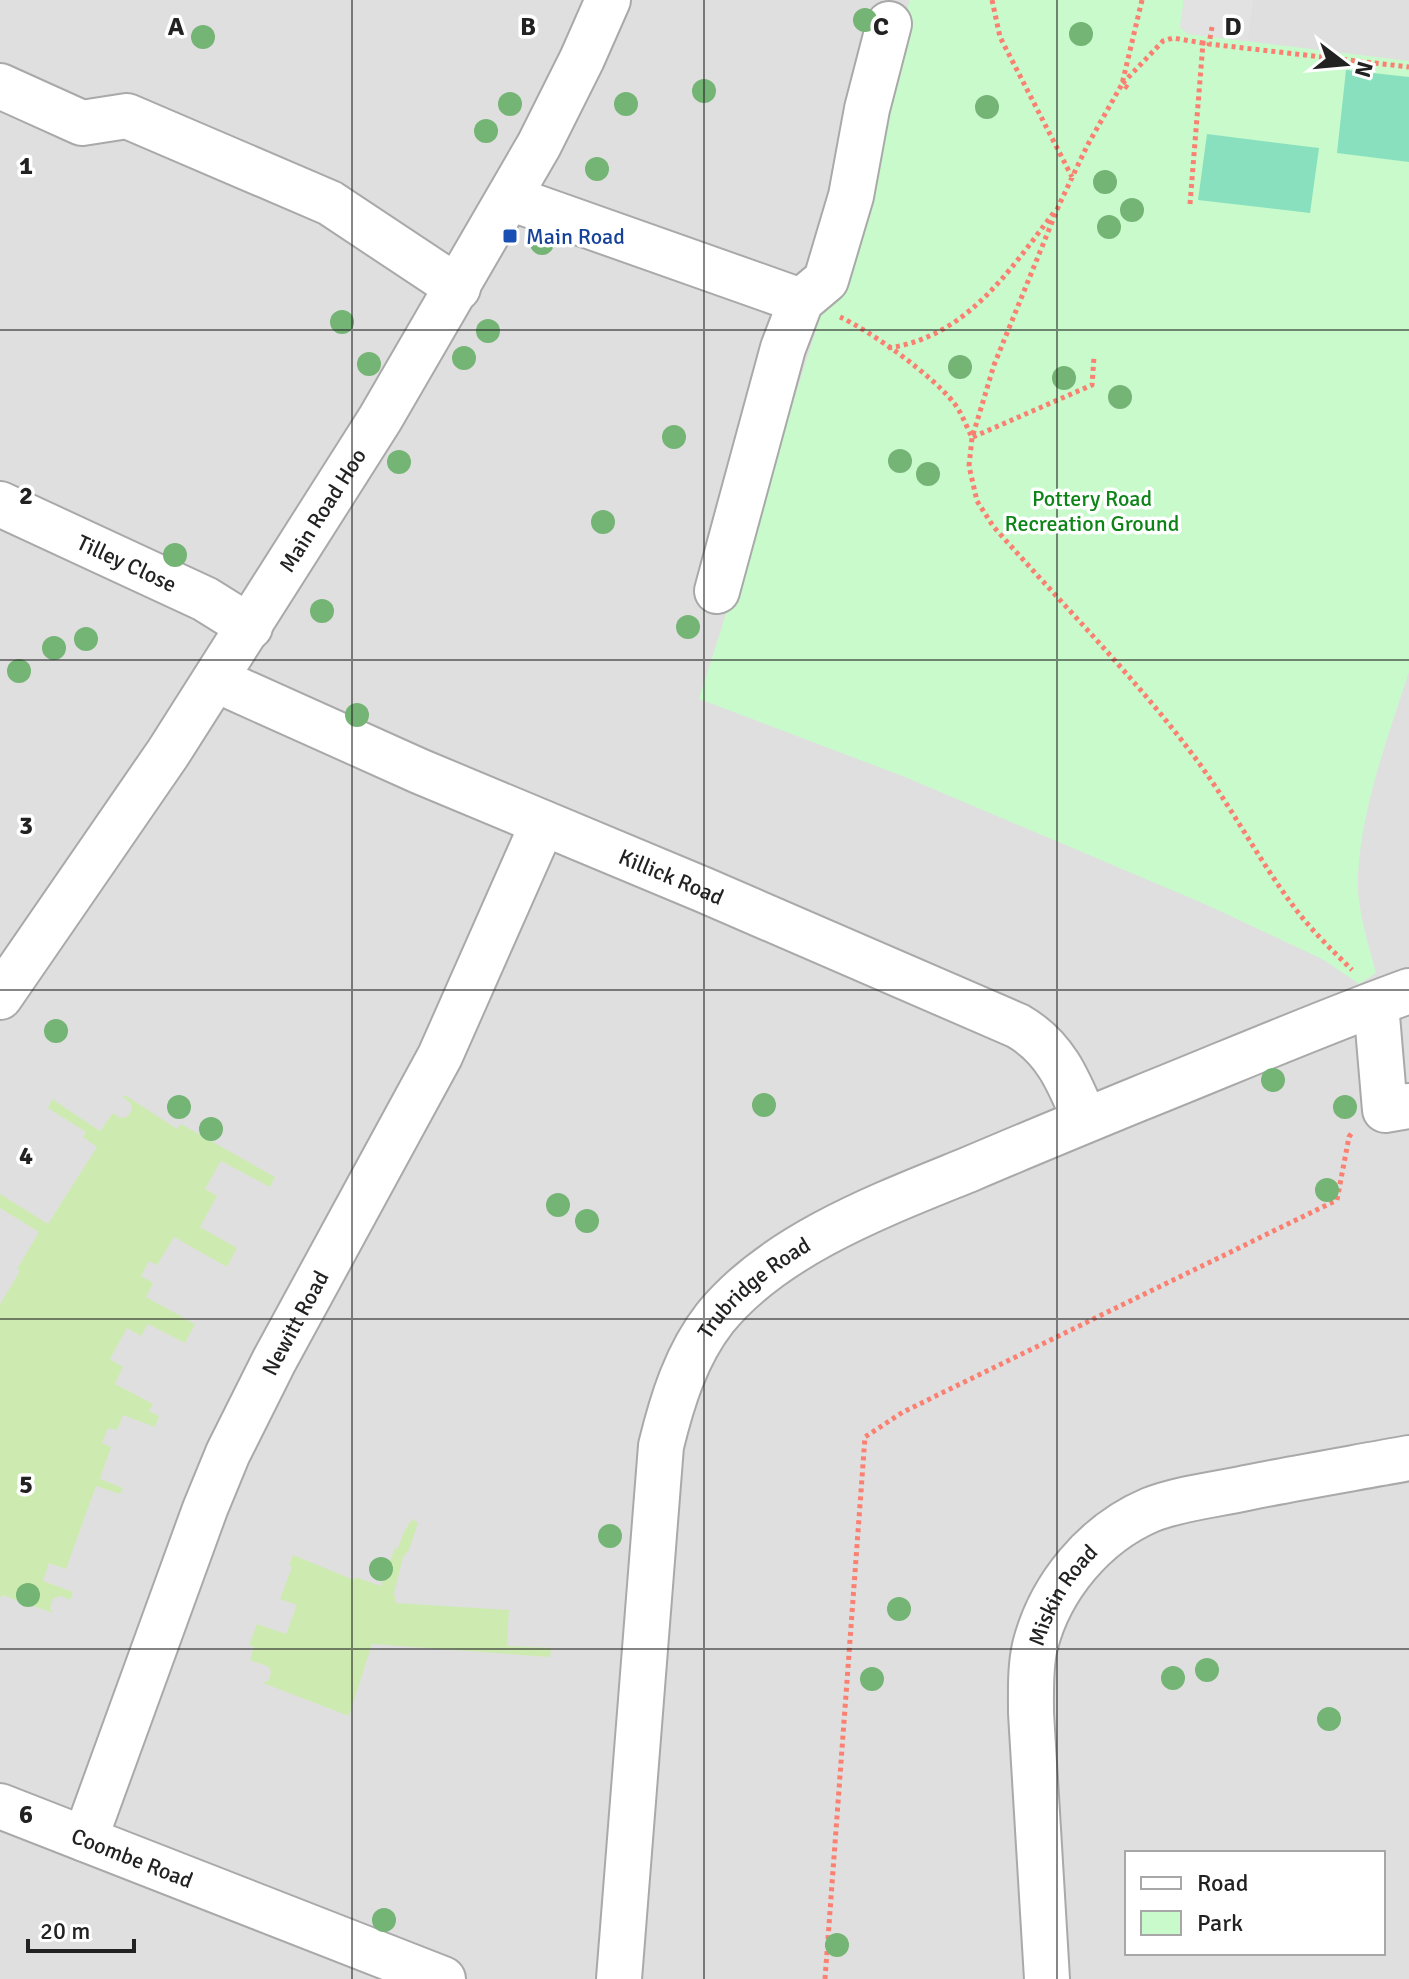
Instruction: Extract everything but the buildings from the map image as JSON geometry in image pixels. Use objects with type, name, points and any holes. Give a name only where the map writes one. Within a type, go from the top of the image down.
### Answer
[{"type":"street","name":"Main Road Hoo","points":[[0,997],[162,763],[380,419],[510,198],[582,59],[608,0]]},
{"type":"street","points":[[717,591],[783,348],[801,301],[826,280],[851,196],[867,109],[889,24]]},
{"type":"street","points":[[0,86],[82,123],[127,116],[330,203],[458,288]]},
{"type":"street","points":[[510,198],[801,301]]},
{"type":"street","name":"Tilley Close","points":[[0,504],[205,599],[250,627]]},
{"type":"street","name":"Killick Road","points":[[217,678],[419,771],[1018,1026],[1037,1039],[1056,1060],[1085,1120]]},
{"type":"street","name":"Newitt Road","points":[[85,1839],[228,1453],[274,1361],[440,1056],[543,823]]},
{"type":"street","points":[[1395,996],[1396,1098]]},
{"type":"street","name":"Trubridge Road","points":[[619,1979],[661,1446],[673,1400],[694,1352],[715,1319],[741,1292],[804,1246],[932,1184],[1395,996]]},
{"type":"street","name":"Miskin Road","points":[[1047,1979],[1031,1680],[1039,1634],[1058,1591],[1079,1562],[1102,1539],[1152,1510],[1253,1487],[1409,1458]]},
{"type":"street","name":"Coombe Road","points":[[0,1806],[443,1979]]},
{"type":"path","points":[[992,0],[1000,37],[1072,177]]},
{"type":"path","points":[[1125,86],[1142,0]]},
{"type":"path","points":[[1190,204],[1206,43],[1212,27]]},
{"type":"path","points":[[1395,996],[1353,970],[1294,908],[1201,765],[1175,731],[993,526],[977,501],[969,466],[972,438],[994,365],[1059,205],[1125,86],[1163,41],[1173,38],[1409,67]]},
{"type":"path","points":[[888,348],[930,337],[962,316],[993,289],[1015,264],[1059,205]]},
{"type":"path","points":[[801,301],[848,321],[938,386],[956,406],[972,438]]},
{"type":"path","points":[[972,438],[1092,385],[1094,357]]},
{"type":"path","points":[[825,1979],[865,1437],[903,1412],[1337,1200],[1349,1137],[1396,1098]]},
{"type":"shaded area","points":[[0,0],[1409,0],[1409,1979],[0,1979]]},
{"type":"shaded area","points":[[1184,0],[1253,0],[1248,41],[1188,34],[1180,27]]},
{"type":"green space","name":"Pottery Road Recreation Ground","points":[[910,0],[1184,0],[1180,27],[1188,34],[1409,61],[1409,672],[1364,825],[1358,888],[1363,924],[1376,973],[1359,984],[1324,960],[1207,905],[905,777],[699,699],[836,267],[877,105]]},
{"type":"green space","points":[[1346,70],[1409,77],[1409,162],[1337,153]]},
{"type":"green space","points":[[1207,134],[1319,148],[1310,213],[1198,200]]},
{"type":"green space","points":[[125,1095],[177,1129],[181,1124],[275,1177],[270,1187],[221,1161],[205,1189],[217,1196],[200,1227],[237,1248],[227,1267],[174,1237],[157,1265],[149,1261],[141,1276],[153,1283],[146,1297],[195,1324],[185,1343],[148,1324],[141,1336],[127,1328],[110,1359],[123,1367],[115,1384],[153,1404],[149,1411],[159,1416],[155,1427],[123,1415],[117,1430],[108,1428],[102,1443],[111,1447],[100,1479],[123,1488],[120,1494],[96,1486],[66,1569],[49,1563],[43,1581],[73,1592],[70,1600],[61,1596],[53,1598],[50,1608],[53,1613],[2,1595],[0,1598],[0,1304],[39,1232],[0,1208],[0,1194],[48,1224],[97,1147],[83,1137],[86,1132],[48,1108],[52,1099],[100,1131],[113,1113],[120,1118],[127,1117],[132,1110],[130,1102],[123,1098]]},
{"type":"green space","points":[[412,1519],[418,1523],[409,1550],[403,1557],[394,1593],[396,1603],[509,1610],[507,1646],[551,1648],[550,1657],[372,1644],[349,1716],[263,1683],[269,1680],[271,1672],[269,1667],[250,1660],[254,1647],[249,1645],[257,1624],[286,1634],[297,1605],[280,1599],[292,1567],[289,1565],[293,1555],[354,1580],[355,1577],[381,1586],[394,1550],[398,1548]]},
{"type":"place","name":"Main Road","points":[[510,236]]}]
